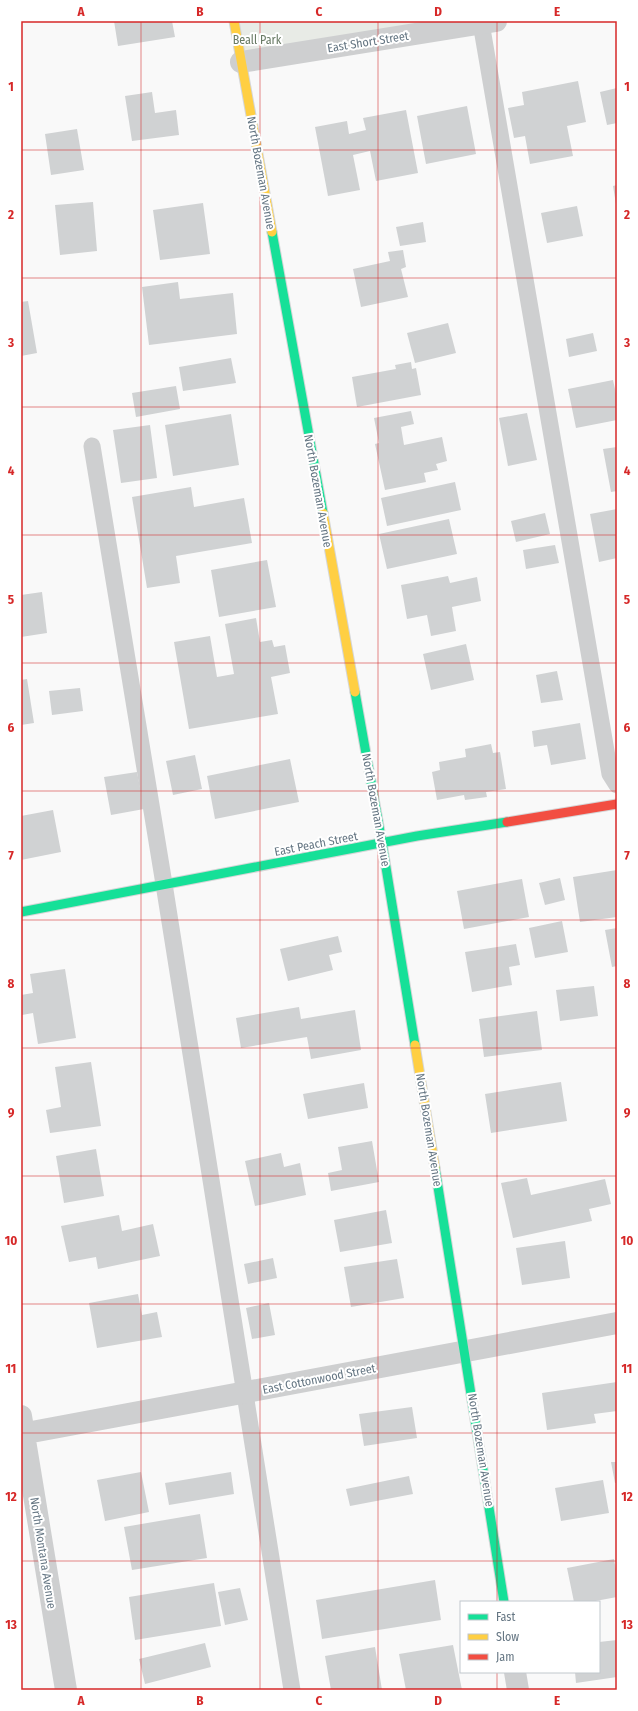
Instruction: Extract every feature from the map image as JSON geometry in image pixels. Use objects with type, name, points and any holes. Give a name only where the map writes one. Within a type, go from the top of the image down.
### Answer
[{"type":"street","name":"North Bozeman Avenue","points":[[234,21],[382,843],[465,1351],[504,1601]]},
{"type":"street","name":"East Short Street","points":[[241,62],[488,22]]},
{"type":"street","name":"East Peach Street","points":[[21,912],[382,843],[617,804]]},
{"type":"street","name":"East Cottonwood Street","points":[[22,1428],[245,1393],[617,1323]]},
{"type":"street","name":"North Montana Avenue","points":[[22,1428],[66,1690]]},
{"type":"street","points":[[515,1673],[518,1690]]},
{"type":"lane","points":[[488,22],[610,774],[617,785]]},
{"type":"lane","points":[[92,446],[164,884],[292,1690]]},
{"type":"green space","name":"Beall Park","points":[[234,21],[504,21],[241,62]]},
{"type":"building","points":[[114,21],[172,21],[175,37],[118,46]]},
{"type":"building","points":[[578,81],[586,122],[567,126],[573,156],[530,164],[525,136],[514,138],[508,108],[524,105],[522,92]]},
{"type":"building","points":[[617,88],[617,123],[607,125],[600,92]]},
{"type":"building","points":[[152,92],[155,113],[176,110],[179,135],[132,141],[125,96]]},
{"type":"building","points":[[467,106],[476,154],[426,164],[417,116]]},
{"type":"building","points":[[406,110],[418,173],[376,181],[370,151],[353,155],[360,190],[328,196],[315,127],[347,121],[349,134],[366,130],[363,118]]},
{"type":"building","points":[[77,129],[84,170],[51,175],[45,134]]},
{"type":"building","points":[[617,185],[617,204],[616,204],[613,186]]},
{"type":"building","points":[[93,202],[97,251],[60,255],[55,205]]},
{"type":"building","points":[[203,203],[210,254],[160,260],[153,210]]},
{"type":"building","points":[[577,206],[583,236],[547,243],[541,213]]},
{"type":"building","points":[[423,222],[426,242],[400,246],[396,227]]},
{"type":"building","points":[[403,250],[406,267],[401,269],[408,297],[361,307],[353,269],[390,261],[388,252]]},
{"type":"building","points":[[178,282],[180,299],[233,293],[237,334],[149,345],[142,287]]},
{"type":"building","points":[[28,301],[37,353],[21,356],[21,302]]},
{"type":"building","points":[[448,323],[456,353],[415,363],[407,333]]},
{"type":"building","points":[[593,333],[597,351],[569,357],[566,339]]},
{"type":"building","points":[[231,358],[236,383],[183,391],[179,367]]},
{"type":"building","points":[[411,362],[412,369],[416,368],[421,395],[357,407],[352,377],[396,369],[395,365]]},
{"type":"building","points":[[613,380],[617,398],[617,420],[576,428],[568,389]]},
{"type":"building","points":[[176,386],[180,409],[136,417],[132,393]]},
{"type":"building","points":[[411,411],[414,424],[401,427],[404,445],[442,437],[447,461],[436,464],[438,470],[424,473],[426,482],[385,490],[375,444],[379,443],[374,418]]},
{"type":"building","points":[[527,413],[537,460],[508,466],[499,418]]},
{"type":"building","points":[[231,414],[239,465],[173,476],[165,425]]},
{"type":"building","points":[[150,425],[157,478],[121,483],[113,430]]},
{"type":"building","points":[[617,447],[617,491],[611,492],[603,449]]},
{"type":"building","points":[[455,482],[461,510],[387,526],[381,498]]},
{"type":"building","points":[[191,487],[194,507],[244,498],[252,543],[176,556],[180,583],[147,588],[132,497]]},
{"type":"building","points":[[617,509],[617,558],[599,562],[590,514]]},
{"type":"building","points":[[545,513],[550,534],[516,542],[511,521]]},
{"type":"building","points":[[449,519],[457,554],[387,569],[379,534]]},
{"type":"building","points":[[555,545],[559,563],[526,569],[523,550]]},
{"type":"building","points":[[267,560],[276,607],[219,617],[211,570]]},
{"type":"building","points":[[448,576],[450,583],[477,577],[481,601],[452,607],[456,631],[431,636],[427,615],[407,619],[401,585]]},
{"type":"building","points":[[42,592],[47,633],[21,637],[21,595]]},
{"type":"building","points":[[256,618],[260,642],[272,640],[274,647],[285,645],[290,673],[271,677],[278,714],[189,729],[174,642],[210,636],[217,677],[234,674],[225,624]]},
{"type":"building","points":[[466,644],[474,680],[431,690],[423,654]]},
{"type":"building","points":[[557,671],[563,700],[541,703],[536,675]]},
{"type":"building","points":[[27,679],[34,723],[21,725],[21,680]]},
{"type":"building","points":[[80,688],[83,711],[52,715],[49,691]]},
{"type":"building","points":[[580,723],[586,759],[551,765],[547,745],[534,747],[532,731]]},
{"type":"building","points":[[491,744],[493,753],[500,752],[506,789],[486,792],[487,797],[465,800],[464,795],[437,800],[432,772],[440,770],[439,762],[466,757],[465,749]]},
{"type":"building","points":[[195,755],[202,789],[173,795],[166,761]]},
{"type":"building","points":[[290,759],[299,802],[215,819],[207,776]]},
{"type":"building","points":[[137,772],[144,809],[111,815],[104,777]]},
{"type":"building","points":[[53,810],[61,852],[21,860],[21,816]]},
{"type":"building","points":[[617,870],[617,917],[580,922],[573,877]]},
{"type":"building","points":[[560,878],[565,900],[545,905],[539,883]]},
{"type":"building","points":[[522,879],[529,917],[464,929],[457,891]]},
{"type":"building","points":[[562,921],[568,952],[535,958],[529,928]]},
{"type":"building","points":[[617,928],[617,966],[612,967],[605,930]]},
{"type":"building","points":[[338,936],[342,952],[329,955],[333,970],[288,981],[280,949]]},
{"type":"building","points":[[516,944],[520,965],[509,967],[512,985],[472,992],[465,952]]},
{"type":"building","points":[[65,969],[76,1038],[38,1044],[33,1013],[22,1015],[21,995],[33,993],[30,974]]},
{"type":"building","points":[[594,986],[598,1016],[560,1021],[556,990]]},
{"type":"building","points":[[299,1007],[301,1019],[355,1010],[361,1050],[311,1059],[307,1037],[241,1048],[236,1018]]},
{"type":"building","points":[[537,1011],[542,1050],[484,1057],[479,1019]]},
{"type":"building","points":[[91,1062],[101,1126],[50,1133],[46,1110],[61,1107],[55,1067]]},
{"type":"building","points":[[561,1082],[567,1121],[491,1133],[485,1094]]},
{"type":"building","points":[[364,1083],[368,1108],[308,1119],[303,1094]]},
{"type":"building","points":[[372,1141],[379,1182],[331,1191],[328,1173],[342,1170],[338,1147]]},
{"type":"building","points":[[96,1149],[104,1196],[64,1203],[56,1156]]},
{"type":"building","points":[[281,1153],[284,1167],[300,1163],[306,1195],[255,1206],[245,1161]]},
{"type":"building","points":[[527,1178],[531,1195],[605,1179],[611,1204],[589,1209],[592,1221],[513,1238],[501,1183]]},
{"type":"building","points":[[386,1210],[392,1243],[340,1252],[334,1220]]},
{"type":"building","points":[[119,1215],[122,1231],[153,1224],[160,1256],[98,1269],[96,1257],[69,1262],[61,1226]]},
{"type":"building","points":[[565,1241],[570,1278],[522,1285],[516,1248]]},
{"type":"building","points":[[273,1258],[277,1278],[248,1284],[244,1264]]},
{"type":"building","points":[[397,1259],[404,1298],[351,1307],[344,1267]]},
{"type":"building","points":[[138,1294],[142,1315],[157,1312],[162,1337],[97,1348],[89,1303]]},
{"type":"building","points":[[269,1303],[275,1335],[252,1339],[246,1308]]},
{"type":"building","points":[[617,1382],[617,1411],[594,1414],[596,1423],[547,1430],[542,1393]]},
{"type":"building","points":[[412,1407],[417,1438],[364,1446],[359,1414]]},
{"type":"building","points":[[611,1462],[617,1462],[617,1483],[615,1483]]},
{"type":"building","points":[[141,1472],[149,1512],[105,1521],[97,1480]]},
{"type":"building","points":[[231,1472],[234,1494],[169,1505],[165,1483]]},
{"type":"building","points":[[409,1476],[413,1494],[350,1506],[346,1489]]},
{"type":"building","points":[[603,1480],[609,1513],[561,1521],[555,1488]]},
{"type":"building","points":[[200,1514],[207,1558],[132,1570],[124,1527]]},
{"type":"building","points":[[614,1559],[617,1576],[617,1597],[595,1601],[574,1601],[567,1568]]},
{"type":"building","points":[[435,1580],[441,1620],[322,1639],[316,1600]]},
{"type":"building","points":[[214,1583],[221,1626],[135,1640],[129,1597]]},
{"type":"building","points":[[240,1588],[248,1620],[225,1625],[218,1592]]},
{"type":"building","points":[[617,1640],[617,1677],[576,1683],[575,1673],[600,1673],[600,1642]]},
{"type":"building","points":[[205,1643],[211,1667],[145,1684],[139,1659]]},
{"type":"building","points":[[453,1645],[462,1690],[406,1690],[399,1654]]},
{"type":"building","points":[[375,1647],[382,1690],[331,1690],[325,1656]]},
{"type":"traffic: fast","points":[[272,232],[323,513]]},
{"type":"traffic: fast","points":[[355,692],[382,843],[415,1045]]},
{"type":"traffic: fast","points":[[21,912],[417,836],[507,822]]},
{"type":"traffic: fast","points":[[435,1168],[504,1601]]},
{"type":"traffic: slow","points":[[234,21],[272,232]]},
{"type":"traffic: slow","points":[[323,513],[355,692]]},
{"type":"traffic: slow","points":[[415,1045],[435,1168]]},
{"type":"traffic: jam","points":[[507,822],[617,804]]}]
